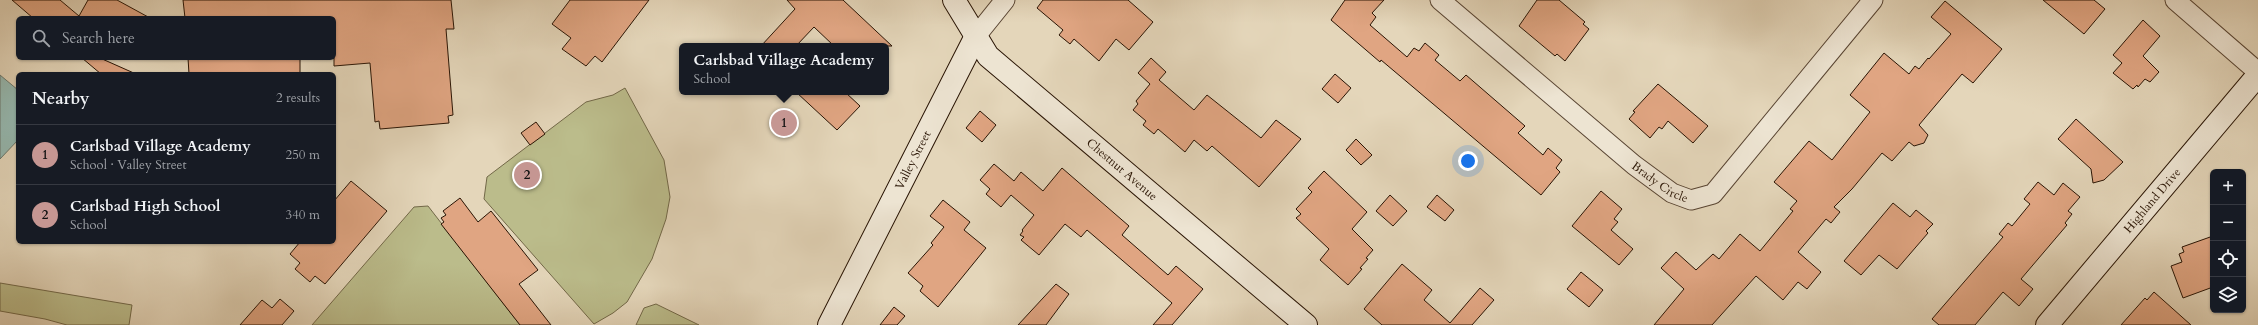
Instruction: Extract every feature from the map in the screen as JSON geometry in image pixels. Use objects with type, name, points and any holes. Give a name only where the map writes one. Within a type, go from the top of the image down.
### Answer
[{"type":"street","name":"Chestnut Avenue","points":[[954,0],[988,56],[1306,325]]},
{"type":"street","name":"Valley Street","points":[[829,325],[976,36],[1005,0]]},
{"type":"street","name":"Brady Circle","points":[[1443,1],[1634,165],[1672,193],[1691,200],[1713,194],[1740,165],[1874,0]]},
{"type":"street","points":[[2175,0],[2258,72]]},
{"type":"street","name":"Highland Drive","points":[[2047,325],[2258,76]]},
{"type":"green space","points":[[625,88],[664,160],[670,197],[666,219],[652,259],[627,302],[613,313],[594,324],[484,199],[487,177],[586,102],[613,95]]},
{"type":"green space","points":[[428,206],[520,325],[312,325],[414,207]]},
{"type":"green space","points":[[0,283],[132,305],[129,325],[67,325],[45,319],[0,311]]},
{"type":"green space","points":[[656,304],[699,325],[636,325],[644,308]]},
{"type":"water","points":[[0,75],[16,88],[16,142],[0,159]]},
{"type":"building","points":[[12,0],[60,0],[79,16],[31,16]]},
{"type":"building","points":[[88,0],[117,0],[146,16],[79,16]]},
{"type":"building","points":[[183,0],[451,0],[454,29],[446,29],[453,115],[448,116],[449,123],[380,129],[379,121],[375,122],[370,63],[334,66],[334,60],[336,60],[336,16],[185,16]]},
{"type":"building","points":[[570,0],[649,0],[602,62],[595,56],[586,66],[562,49],[571,38],[552,24]]},
{"type":"building","points":[[787,0],[843,0],[889,43],[831,43],[814,27],[799,43],[764,43],[795,9]]},
{"type":"building","points":[[1043,0],[1128,0],[1153,22],[1129,50],[1116,39],[1099,61],[1074,39],[1070,44],[1059,35],[1063,30],[1037,8]]},
{"type":"building","points":[[1345,0],[1384,0],[1372,13],[1376,17],[1370,25],[1407,57],[1414,48],[1419,51],[1425,43],[1439,55],[1435,60],[1460,81],[1466,75],[1525,126],[1518,133],[1543,155],[1548,148],[1562,160],[1556,168],[1560,172],[1541,195],[1381,60],[1380,62],[1331,20]]},
{"type":"building","points":[[1537,0],[1559,0],[1585,22],[1583,24],[1589,29],[1565,61],[1557,54],[1555,56],[1519,26]]},
{"type":"building","points":[[2043,0],[2094,0],[2105,9],[2084,34]]},
{"type":"building","points":[[1945,1],[2002,49],[1973,83],[1962,74],[1919,125],[1928,135],[1924,143],[1914,146],[1909,142],[1892,161],[1882,153],[1852,189],[1834,207],[1840,212],[1831,223],[1826,219],[1798,252],[1821,272],[1807,289],[1798,282],[1783,300],[1756,276],[1712,325],[1654,325],[1684,289],[1661,268],[1676,252],[1696,270],[1713,254],[1719,259],[1740,234],[1760,251],[1793,211],[1790,209],[1797,201],[1774,182],[1809,141],[1832,160],[1870,112],[1850,95],[1884,53],[1909,74],[1915,66],[1919,69],[1928,58],[1929,59],[1951,34],[1931,17]]},
{"type":"building","points":[[2143,20],[2160,36],[2143,56],[2159,72],[2150,82],[2145,79],[2138,87],[2137,85],[2133,89],[2113,73],[2122,63],[2113,55]]},
{"type":"building","points":[[1151,58],[1166,72],[1159,80],[1194,110],[1207,95],[1261,138],[1276,120],[1301,139],[1259,187],[1212,146],[1207,151],[1194,140],[1185,152],[1158,129],[1154,134],[1143,125],[1146,121],[1133,110],[1138,104],[1136,101],[1150,84],[1138,73]]},
{"type":"building","points":[[84,60],[104,60],[132,72],[99,72]]},
{"type":"building","points":[[188,60],[300,60],[300,72],[189,72]]},
{"type":"building","points":[[1335,74],[1351,88],[1338,103],[1322,89]]},
{"type":"building","points":[[1658,84],[1708,126],[1693,143],[1668,121],[1662,129],[1659,127],[1650,138],[1629,119],[1635,112],[1633,111]]},
{"type":"building","points":[[799,95],[848,95],[860,106],[837,130]]},
{"type":"building","points":[[980,111],[996,125],[982,142],[966,128]]},
{"type":"building","points":[[2076,119],[2123,162],[2104,180],[2093,183],[2091,169],[2058,139]]},
{"type":"building","points":[[536,122],[545,134],[530,145],[521,133]]},
{"type":"building","points":[[1356,139],[1372,155],[1361,165],[1346,150]]},
{"type":"building","points":[[994,164],[1014,181],[1021,172],[1043,191],[1062,168],[1129,226],[1122,235],[1168,275],[1176,266],[1203,289],[1172,325],[1153,325],[1172,303],[1087,230],[1081,237],[1065,224],[1039,255],[1021,240],[1024,237],[1020,235],[1023,231],[1022,230],[1034,215],[1011,195],[1001,207],[986,194],[990,189],[980,180]]},
{"type":"building","points":[[1324,171],[1367,212],[1352,229],[1373,250],[1366,258],[1368,259],[1360,268],[1362,269],[1348,285],[1320,260],[1329,249],[1296,218],[1301,214],[1296,209],[1312,192],[1308,188]]},
{"type":"building","points":[[351,181],[387,211],[325,284],[315,276],[310,282],[295,269],[300,263],[290,254],[298,244],[336,244],[336,199]]},
{"type":"building","points":[[2038,182],[2054,195],[2063,183],[2080,197],[2068,211],[2072,214],[2065,223],[2067,225],[2021,279],[2033,289],[2019,306],[2003,292],[1975,325],[1939,325],[1932,319],[2003,237],[1999,234],[2008,223],[2012,226],[2030,204],[2024,199]]},
{"type":"building","points":[[1601,191],[1622,209],[1614,219],[1618,222],[1611,230],[1633,249],[1619,265],[1572,226]]},
{"type":"building","points":[[1390,195],[1407,211],[1393,226],[1376,211]]},
{"type":"building","points":[[1437,195],[1454,210],[1445,221],[1427,207]]},
{"type":"building","points":[[460,198],[478,222],[491,211],[538,270],[519,284],[551,325],[520,325],[441,224],[444,222],[441,218],[446,215],[443,211]]},
{"type":"building","points":[[943,200],[970,222],[964,230],[986,248],[938,307],[920,291],[923,286],[908,273],[933,245],[931,243],[944,227],[930,216]]},
{"type":"building","points":[[1893,203],[1910,217],[1916,210],[1933,224],[1926,231],[1928,233],[1897,269],[1879,255],[1861,275],[1844,261]]},
{"type":"building","points":[[2210,237],[2210,288],[2183,298],[2171,266],[2182,262],[2179,254],[2184,252],[2182,247]]},
{"type":"building","points":[[1402,264],[1432,290],[1424,300],[1450,323],[1480,288],[1494,300],[1472,325],[1382,325],[1364,309]]},
{"type":"building","points":[[1581,272],[1603,290],[1589,307],[1567,289]]},
{"type":"building","points":[[1056,284],[1069,294],[1046,325],[1018,325]]},
{"type":"building","points":[[2154,292],[2191,325],[2121,325],[2145,298],[2147,300]]},
{"type":"building","points":[[280,299],[294,311],[282,325],[240,325],[262,300],[272,308]]},
{"type":"building","points":[[894,307],[905,316],[897,325],[880,325]]},
{"type":"place","name":"Carlsbad Village Academy","points":[[784,123]]},
{"type":"place","name":"Carlsbad High School","points":[[527,175]]}]
